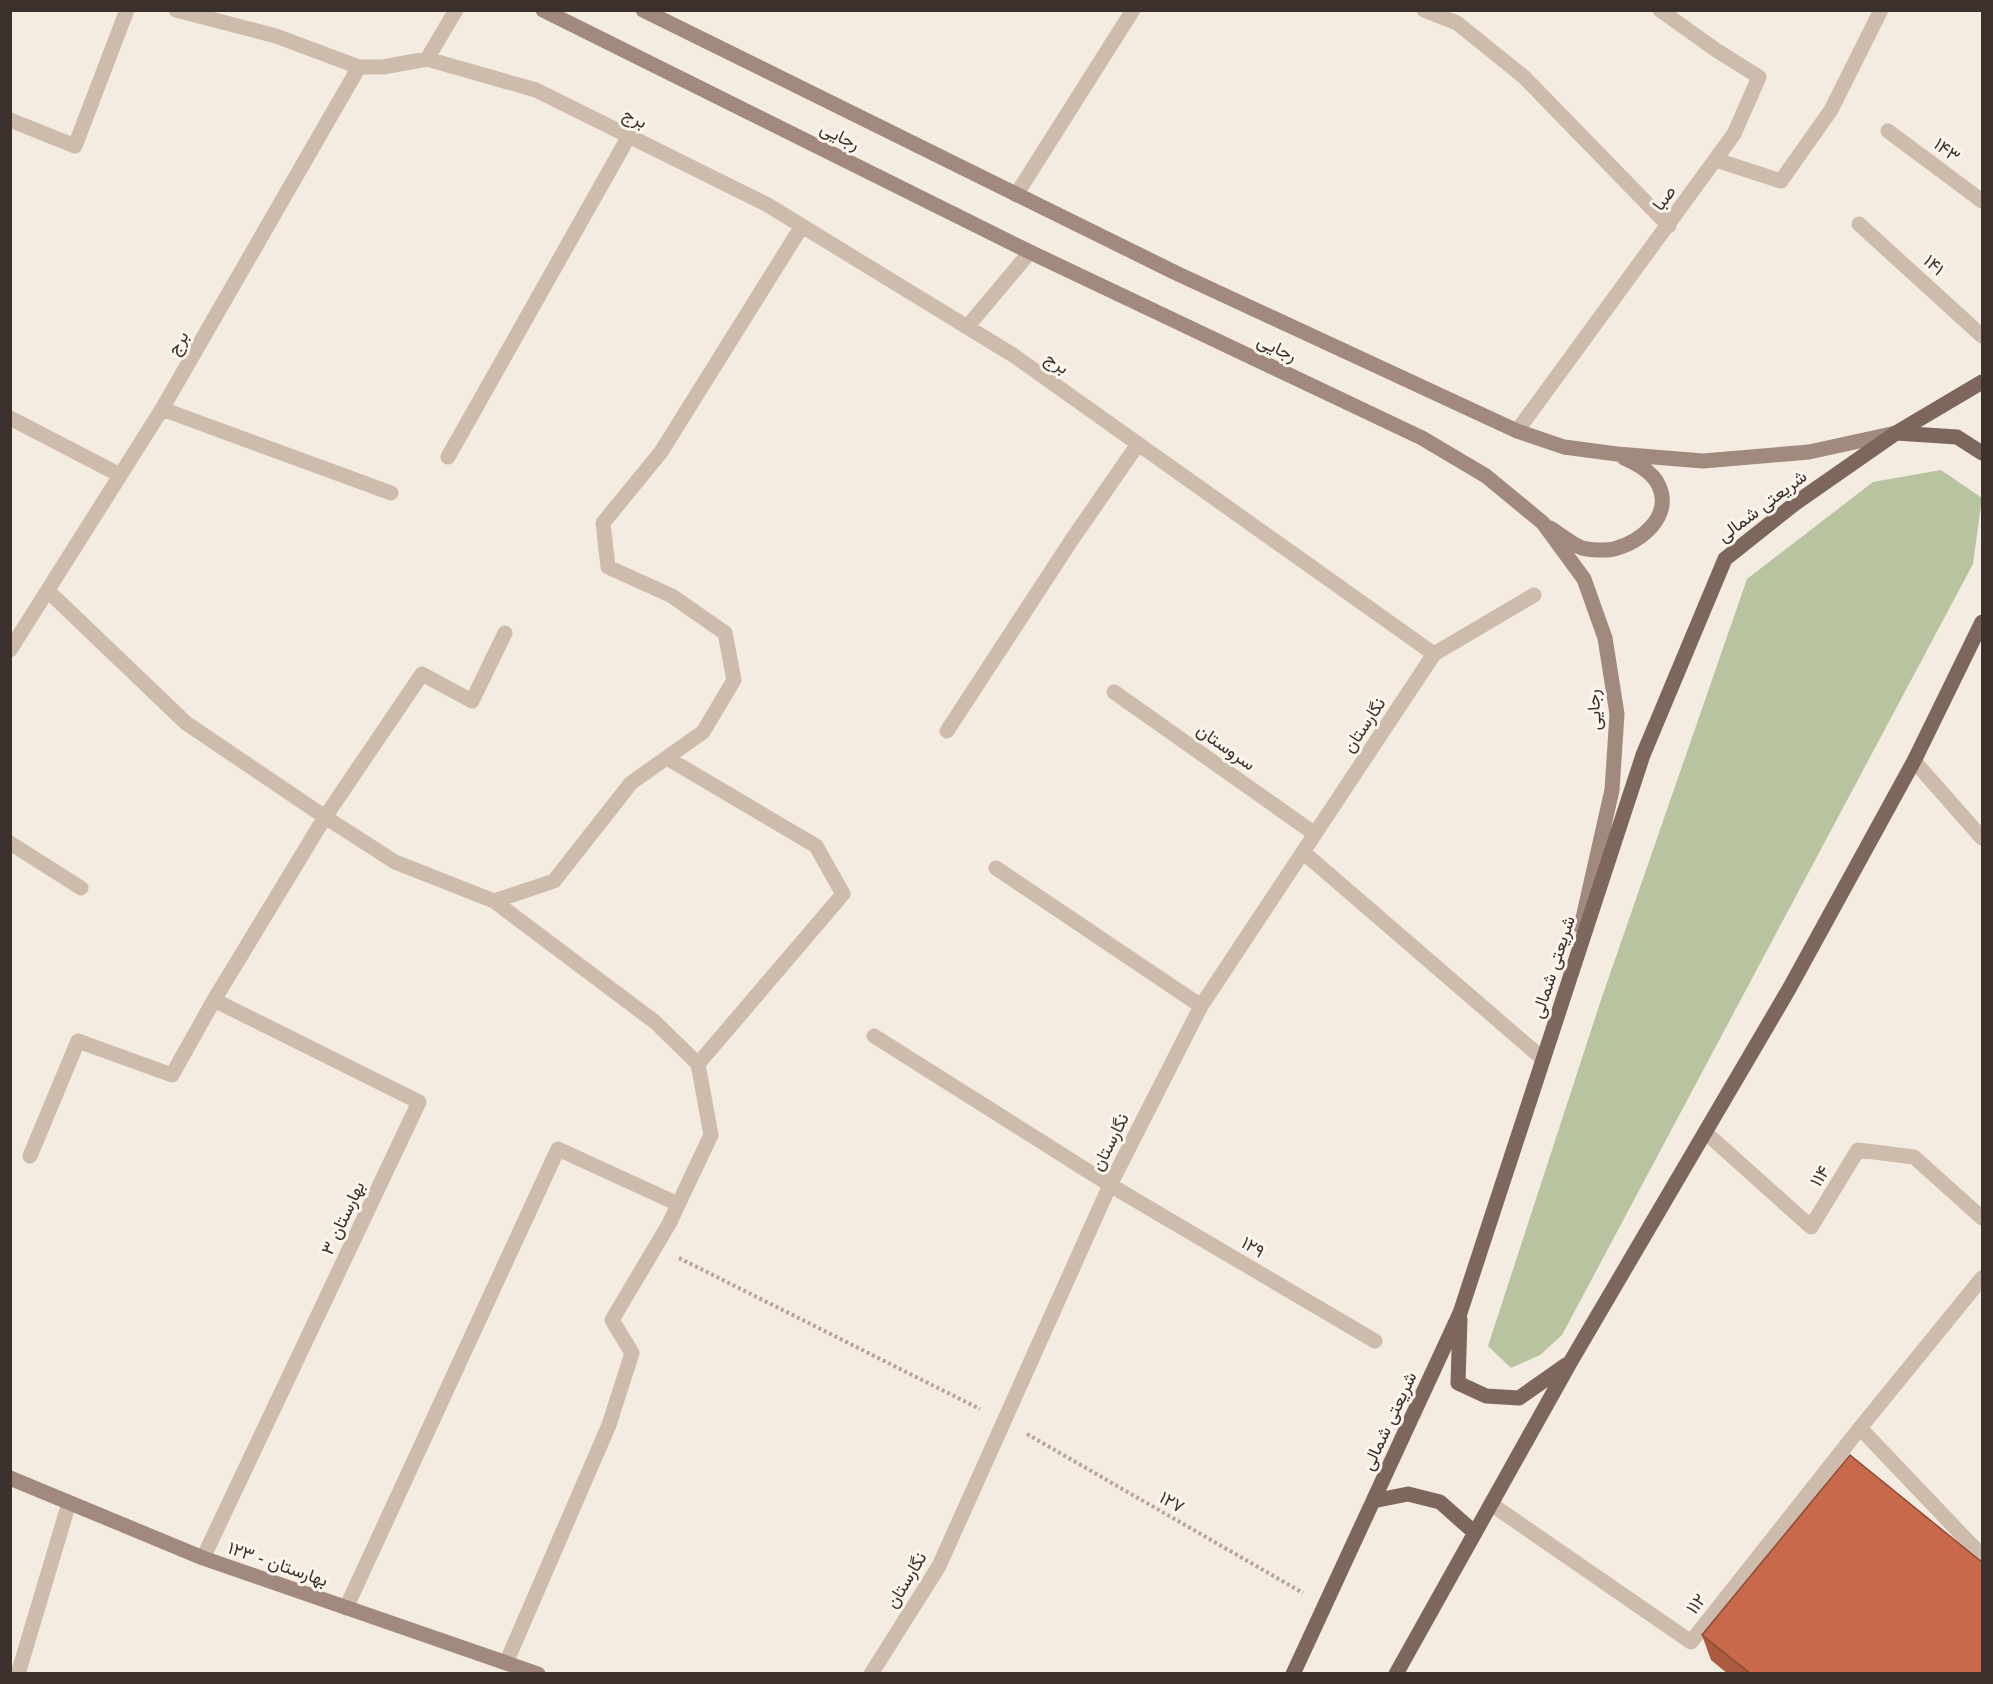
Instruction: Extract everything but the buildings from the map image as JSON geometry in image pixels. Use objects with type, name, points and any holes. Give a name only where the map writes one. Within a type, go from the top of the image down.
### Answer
[{"type":"main road","name":"رجایی","points":[[543,10],[1030,252],[1422,438],[1486,476],[1543,523],[1584,579],[1605,638],[1617,714],[1612,790],[1567,989]]},
{"type":"main road","name":"رجایی","points":[[643,10],[1176,273],[1517,431],[1564,447],[1703,461],[1809,453],[1896,433]]},
{"type":"main road","name":"شریعتی شمالی","points":[[1293,1674],[1460,1313],[1643,755],[1725,559],[1797,502],[1896,433],[1983,382]]},
{"type":"main road","points":[[1896,433],[1957,437],[1983,453]]},
{"type":"main road","points":[[1543,523],[1581,548],[1612,550],[1641,536],[1660,516],[1662,500],[1659,486],[1644,468],[1617,454]]},
{"type":"main road","points":[[1396,1674],[1571,1361],[1789,989],[1914,761],[1983,622]]},
{"type":"main road","points":[[1460,1313],[1458,1383],[1486,1396],[1519,1398],[1571,1361]]},
{"type":"main road","name":"بهارستان - ۱۲۳","points":[[10,1478],[203,1558],[537,1674]]},
{"type":"main road","points":[[1373,1501],[1408,1494],[1440,1502],[1474,1533]]},
{"type":"street","points":[[10,120],[75,146],[128,10]]},
{"type":"street","points":[[176,10],[276,36],[359,67]]},
{"type":"street","points":[[427,59],[456,10]]},
{"type":"street","points":[[1016,195],[1134,10]]},
{"type":"street","points":[[1424,10],[1457,23],[1524,77],[1669,226]]},
{"type":"street","name":"صبا","points":[[1517,431],[1734,134],[1759,77],[1660,10]]},
{"type":"street","points":[[1716,160],[1781,181],[1831,110],[1881,10]]},
{"type":"street","name":"برج","points":[[12,645],[162,409],[359,67],[383,67],[427,59],[536,90],[766,204],[1013,355],[1434,654]]},
{"type":"street","name":"۱۴۳","points":[[1888,131],[1983,201]]},
{"type":"street","points":[[448,457],[629,136]]},
{"type":"street","name":"۱۴۱","points":[[1859,224],[1983,336]]},
{"type":"street","points":[[494,901],[554,881],[631,783],[703,732],[734,680],[725,633],[672,596],[608,567],[603,523],[661,453],[802,226]]},
{"type":"street","points":[[967,327],[1030,252]]},
{"type":"street","points":[[162,409],[391,494]]},
{"type":"street","points":[[10,418],[120,475]]},
{"type":"street","points":[[947,731],[1138,444]]},
{"type":"street","points":[[48,591],[186,723],[395,862],[494,901],[655,1022],[698,1064],[711,1135],[656,1246],[612,1320],[632,1353],[609,1425],[506,1663]]},
{"type":"street","points":[[1434,654],[1534,595]]},
{"type":"street","points":[[30,1156],[78,1041],[172,1075],[214,1000],[325,817],[422,674],[472,701],[505,633]]},
{"type":"street","name":"نگارستان","points":[[871,1674],[939,1566],[1110,1185],[1201,1006],[1434,654]]},
{"type":"street","name":"سروستان","points":[[1114,692],[1316,834]]},
{"type":"street","points":[[667,758],[816,846],[843,894],[698,1064]]},
{"type":"street","points":[[1914,761],[1983,838]]},
{"type":"street","points":[[10,843],[81,888]]},
{"type":"street","points":[[1303,852],[1544,1059]]},
{"type":"street","points":[[996,868],[1201,1006]]},
{"type":"street","name":"بهارستان ۳","points":[[203,1558],[419,1102],[214,1000]]},
{"type":"street","name":"۱۲۹","points":[[874,1036],[1110,1185],[1375,1341]]},
{"type":"street","name":"۱۱۴","points":[[1705,1132],[1811,1227],[1858,1150],[1914,1157],[1983,1218]]},
{"type":"street","points":[[346,1608],[558,1149],[678,1204]]},
{"type":"street","points":[[1983,1278],[1860,1428],[1983,1556]]},
{"type":"street","name":"۱۱۲","points":[[1491,1504],[1691,1642],[1860,1428]]},
{"type":"street","points":[[18,1674],[69,1503]]},
{"type":"path","name":"۱۲۷","points":[[656,1246],[1005,1421],[1325,1606]]},
{"type":"green space","points":[[1941,470],[1982,498],[1973,564],[1562,1335],[1540,1355],[1511,1368],[1488,1346],[1602,997],[1747,579],[1873,482]]}]
